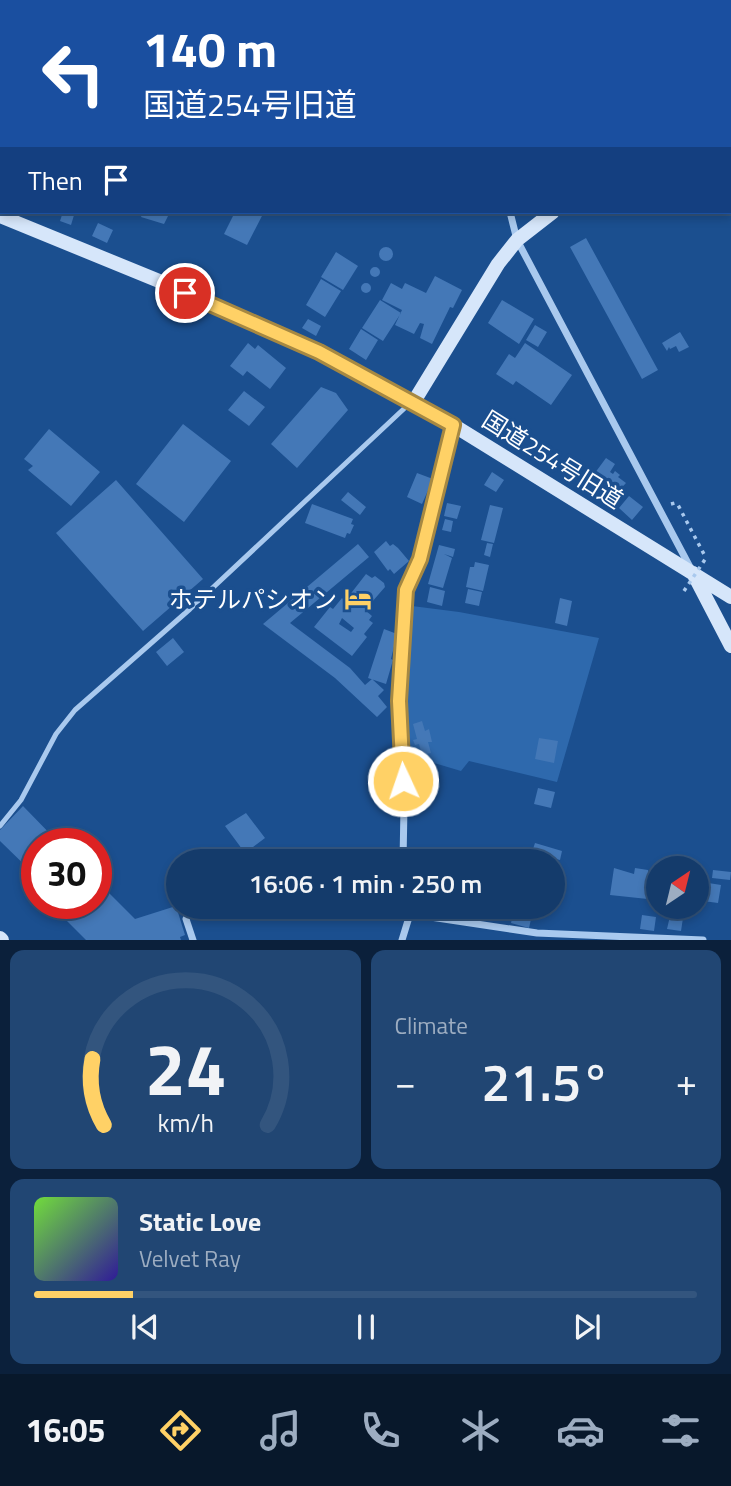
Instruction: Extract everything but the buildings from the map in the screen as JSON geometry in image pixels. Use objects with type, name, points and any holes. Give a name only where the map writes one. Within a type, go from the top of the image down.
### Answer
[{"type":"street","points":[[510,214],[517,240],[731,646]]},
{"type":"street","points":[[412,402],[498,264],[517,240],[550,214]]},
{"type":"street","name":"国道254号旧道","points":[[0,216],[164,283],[319,352],[453,425],[731,597]]},
{"type":"street","points":[[403,849],[399,701],[406,590],[420,559],[453,425]]},
{"type":"street","points":[[186,919],[193,940]]},
{"type":"street","points":[[402,940],[407,919]]},
{"type":"street","points":[[459,919],[537,933],[704,940]]},
{"type":"lane","points":[[0,826],[21,800],[55,734],[75,709],[190,609],[412,402]]},
{"type":"path","points":[[678,505],[706,558],[684,590]]},
{"type":"shaded area","points":[[412,606],[599,638],[557,782],[469,761],[461,771],[414,757],[407,748],[408,653]]},
{"type":"place","name":"ホテルパシオン","points":[[358,599]]},
{"type":"route","points":[[185,293],[319,352],[453,425],[420,559],[406,590],[399,701],[403,781]]}]
